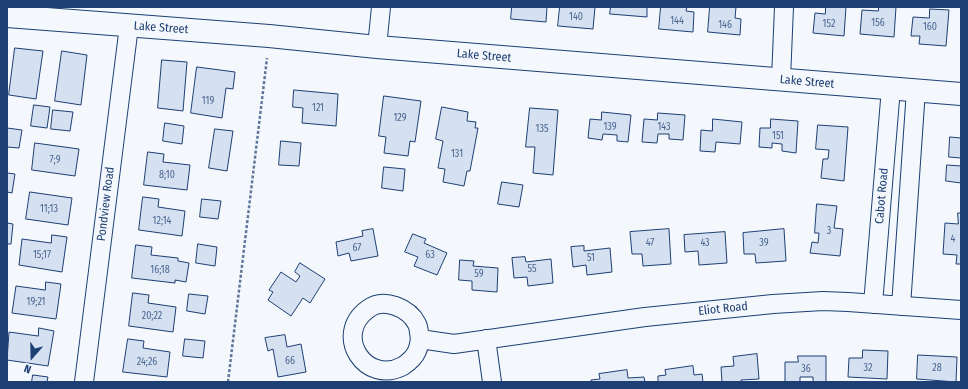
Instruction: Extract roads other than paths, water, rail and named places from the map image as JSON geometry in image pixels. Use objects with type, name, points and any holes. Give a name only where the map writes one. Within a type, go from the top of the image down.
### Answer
[{"type":"main road","name":"Lake Street","points":[[7,16],[269,36],[377,47],[961,94]]},
{"type":"street","points":[[377,47],[381,7]]},
{"type":"street","points":[[781,79],[784,7]]},
{"type":"street","name":"Pondview Road","points":[[84,382],[129,26]]},
{"type":"street","name":"Cabot Road","points":[[873,304],[891,88]]},
{"type":"street","points":[[901,306],[916,90]]},
{"type":"street","name":"Eliot Road","points":[[420,339],[454,344],[644,317],[773,304],[823,301],[961,310]]},
{"type":"street","points":[[486,339],[492,382]]}]
